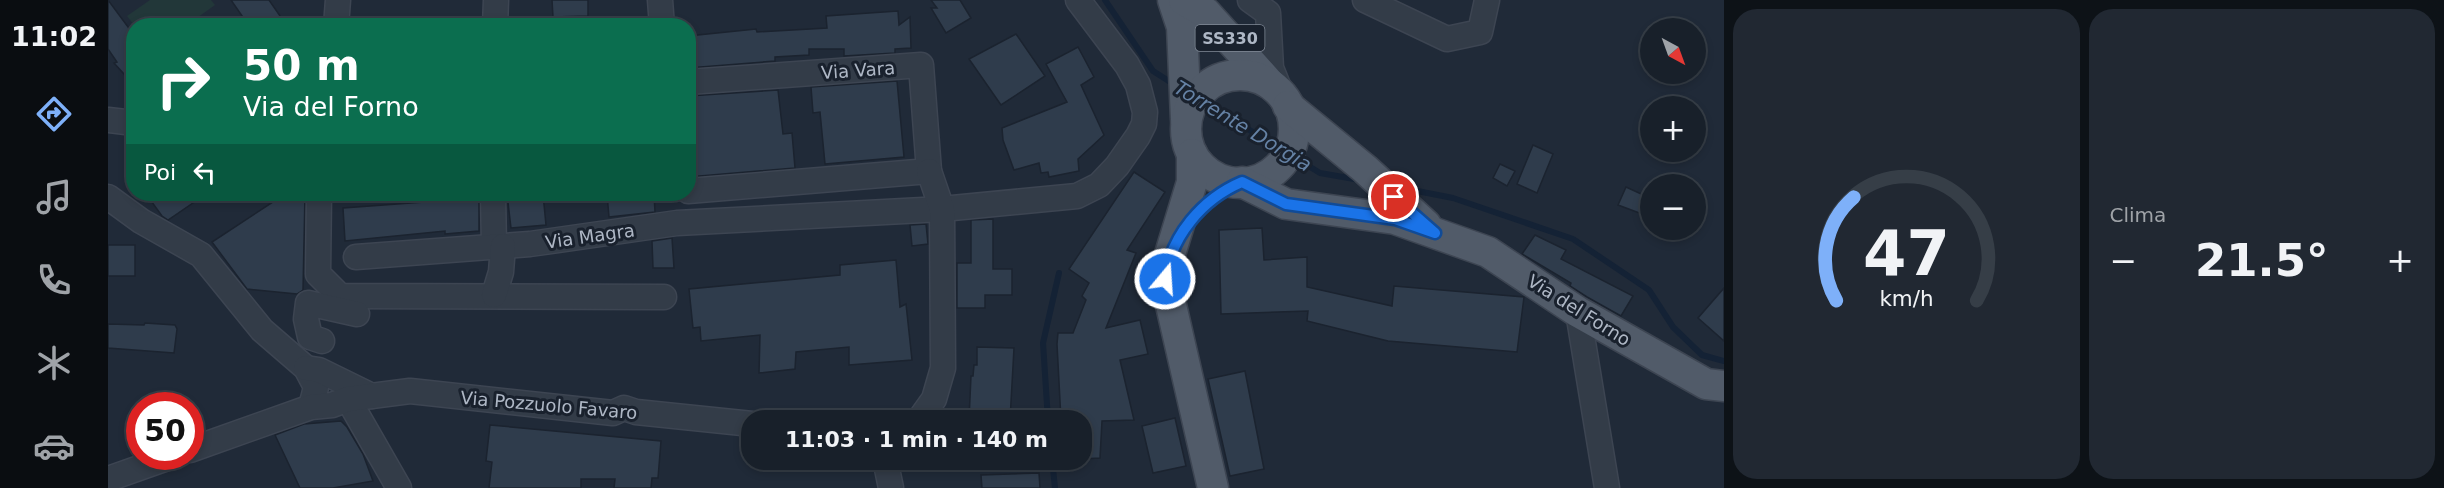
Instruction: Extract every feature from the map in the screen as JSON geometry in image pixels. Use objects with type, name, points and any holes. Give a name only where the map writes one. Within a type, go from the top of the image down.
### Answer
[{"type":"main road","name":"SS330","points":[[1173,0],[1182,27],[1190,99],[1188,141],[1192,154],[1191,182],[1167,264],[1165,279],[1213,488]]},
{"type":"main road","name":"SS330","points":[[1184,0],[1206,14],[1280,95]]},
{"type":"main road","name":"SS330","points":[[1190,99],[1215,81],[1238,75],[1260,79],[1280,95]]},
{"type":"main road","points":[[1167,264],[1196,213],[1216,195],[1242,182],[1265,176],[1288,150],[1293,120],[1280,95]]},
{"type":"main road","name":"Via del Forno","points":[[1280,95],[1435,233]]},
{"type":"main road","points":[[1192,154],[1212,175],[1232,182],[1242,182]]},
{"type":"main road","name":"Via del Forno","points":[[1242,182],[1286,204],[1395,219],[1488,252],[1578,312],[1706,384],[1724,386]]},
{"type":"street","points":[[337,18],[339,0]]},
{"type":"street","points":[[495,18],[496,0]]},
{"type":"street","points":[[660,0],[661,18]]},
{"type":"street","points":[[675,201],[677,223],[942,209],[1077,196],[1099,185],[1109,176],[1138,136],[1144,124],[1145,112],[1138,85],[1127,65],[1078,0]]},
{"type":"street","points":[[1365,0],[1447,39],[1480,32],[1487,0]]},
{"type":"street","points":[[1267,4],[1270,68],[1280,95]]},
{"type":"street","name":"Via Vara","points":[[696,81],[921,65],[929,171],[942,209],[943,368],[934,399],[926,410]]},
{"type":"street","points":[[108,120],[126,122]]},
{"type":"street","points":[[696,190],[929,171]]},
{"type":"street","points":[[108,197],[141,221],[201,255],[262,330],[306,368],[316,387],[311,407]]},
{"type":"street","points":[[319,201],[318,274],[340,297],[494,295],[664,297]]},
{"type":"street","points":[[493,201],[501,272],[494,295]]},
{"type":"street","name":"Via Magra","points":[[356,257],[530,244],[677,223]]},
{"type":"street","points":[[322,341],[310,337],[306,319],[308,303],[357,314],[376,296]]},
{"type":"street","points":[[1578,312],[1607,488]]},
{"type":"street","points":[[306,368],[319,370],[372,396]]},
{"type":"street","name":"Via Pozzuolo Favaro","points":[[204,445],[311,407],[332,405],[348,399],[410,391],[613,413],[624,408],[636,412],[741,423]]},
{"type":"street","points":[[348,399],[399,488]]},
{"type":"street","points":[[108,479],[133,470]]},
{"type":"street","points":[[887,470],[891,488]]},
{"type":"green space","points":[[150,0],[211,0],[215,5],[197,18],[129,18],[127,16]]},
{"type":"building","points":[[108,0],[126,24],[126,76],[114,63],[117,62],[108,49]]},
{"type":"building","points":[[231,0],[269,0],[281,18],[243,18]]},
{"type":"building","points":[[552,0],[588,0],[588,16],[553,17]]},
{"type":"building","points":[[931,0],[960,0],[971,18],[946,33],[931,8],[937,8]]},
{"type":"building","points":[[898,11],[899,25],[910,17],[911,48],[895,49],[895,53],[844,56],[844,49],[809,49],[809,55],[775,57],[775,61],[696,67],[696,35],[756,29],[757,32],[827,28],[826,16]]},
{"type":"building","points":[[1016,34],[1045,76],[1001,105],[969,59]]},
{"type":"building","points":[[1078,47],[1094,77],[1081,85],[1104,135],[1078,159],[1079,171],[1049,177],[1048,172],[1041,173],[1039,163],[1014,170],[1003,140],[1002,128],[1067,102],[1046,64]]},
{"type":"building","points":[[897,81],[904,157],[825,164],[820,112],[813,113],[811,87]]},
{"type":"building","points":[[778,90],[783,134],[792,133],[795,168],[696,176],[696,95]]},
{"type":"building","points":[[1533,145],[1553,154],[1537,193],[1517,184]]},
{"type":"building","points":[[1500,164],[1515,171],[1507,186],[1493,178]]},
{"type":"building","points":[[1134,172],[1165,192],[1127,250],[1136,253],[1106,328],[1140,320],[1148,354],[1120,360],[1134,420],[1102,421],[1100,458],[1092,458],[1092,410],[1060,410],[1058,333],[1073,333],[1086,300],[1082,296],[1089,283],[1069,269]]},
{"type":"building","points":[[1626,187],[1640,193],[1640,213],[1618,205]]},
{"type":"building","points":[[151,201],[196,201],[168,220],[162,216]]},
{"type":"building","points":[[274,201],[305,201],[303,290],[297,294],[247,289],[212,242]]},
{"type":"building","points":[[438,201],[479,201],[479,231],[445,234],[445,231],[345,241],[343,208]]},
{"type":"building","points":[[508,201],[544,201],[546,225],[511,228]]},
{"type":"building","points":[[608,201],[654,201],[655,212],[609,217]]},
{"type":"building","points":[[993,219],[993,269],[1012,269],[1012,295],[985,295],[985,308],[957,308],[957,263],[971,263],[971,220]]},
{"type":"building","points":[[926,224],[928,244],[912,246],[910,225]]},
{"type":"building","points":[[1262,228],[1264,260],[1307,257],[1307,287],[1392,306],[1394,286],[1524,297],[1517,352],[1388,341],[1307,321],[1308,311],[1221,314],[1219,230]]},
{"type":"building","points":[[1535,235],[1566,250],[1561,259],[1633,296],[1621,316],[1587,297],[1570,286],[1571,283],[1522,254]]},
{"type":"building","points":[[672,238],[674,268],[653,268],[652,241]]},
{"type":"building","points":[[108,245],[135,245],[135,276],[108,276]]},
{"type":"building","points":[[896,260],[900,307],[906,304],[912,360],[849,365],[849,347],[796,352],[795,369],[759,373],[760,335],[701,341],[700,327],[693,328],[689,289],[840,275],[840,265]]},
{"type":"building","points":[[1724,288],[1724,341],[1698,318]]},
{"type":"building","points":[[145,323],[175,325],[177,329],[174,353],[108,348],[108,324],[144,325]]},
{"type":"building","points":[[977,347],[1014,348],[1011,410],[969,410],[971,376],[973,376],[974,365],[977,365]]},
{"type":"building","points":[[1245,371],[1264,469],[1230,476],[1208,379]]},
{"type":"building","points":[[1175,418],[1186,466],[1153,473],[1142,426]]},
{"type":"building","points":[[341,421],[363,454],[373,481],[333,488],[300,488],[275,435],[304,424]]},
{"type":"building","points":[[490,425],[661,441],[658,478],[652,478],[651,488],[614,488],[615,479],[581,479],[581,488],[489,488],[492,462],[486,461]]},
{"type":"building","points":[[1039,473],[1040,488],[982,488],[981,475]]},
{"type":"waterway","name":"Torrente Dorgia","points":[[1105,0],[1153,71],[1175,85]]},
{"type":"waterway","name":"Torrente Dorgia","points":[[1194,96],[1320,173],[1360,180]]},
{"type":"waterway","name":"Torrente Dorgia","points":[[1402,188],[1453,198],[1573,239],[1649,290],[1673,327],[1702,355],[1724,361]]},
{"type":"waterway","points":[[1047,410],[1043,343],[1059,273]]},
{"type":"waterway","points":[[1053,470],[1055,488]]},
{"type":"route","points":[[1165,279],[1167,264],[1196,213],[1216,195],[1242,182],[1286,204],[1395,219],[1435,233],[1394,197]]}]
